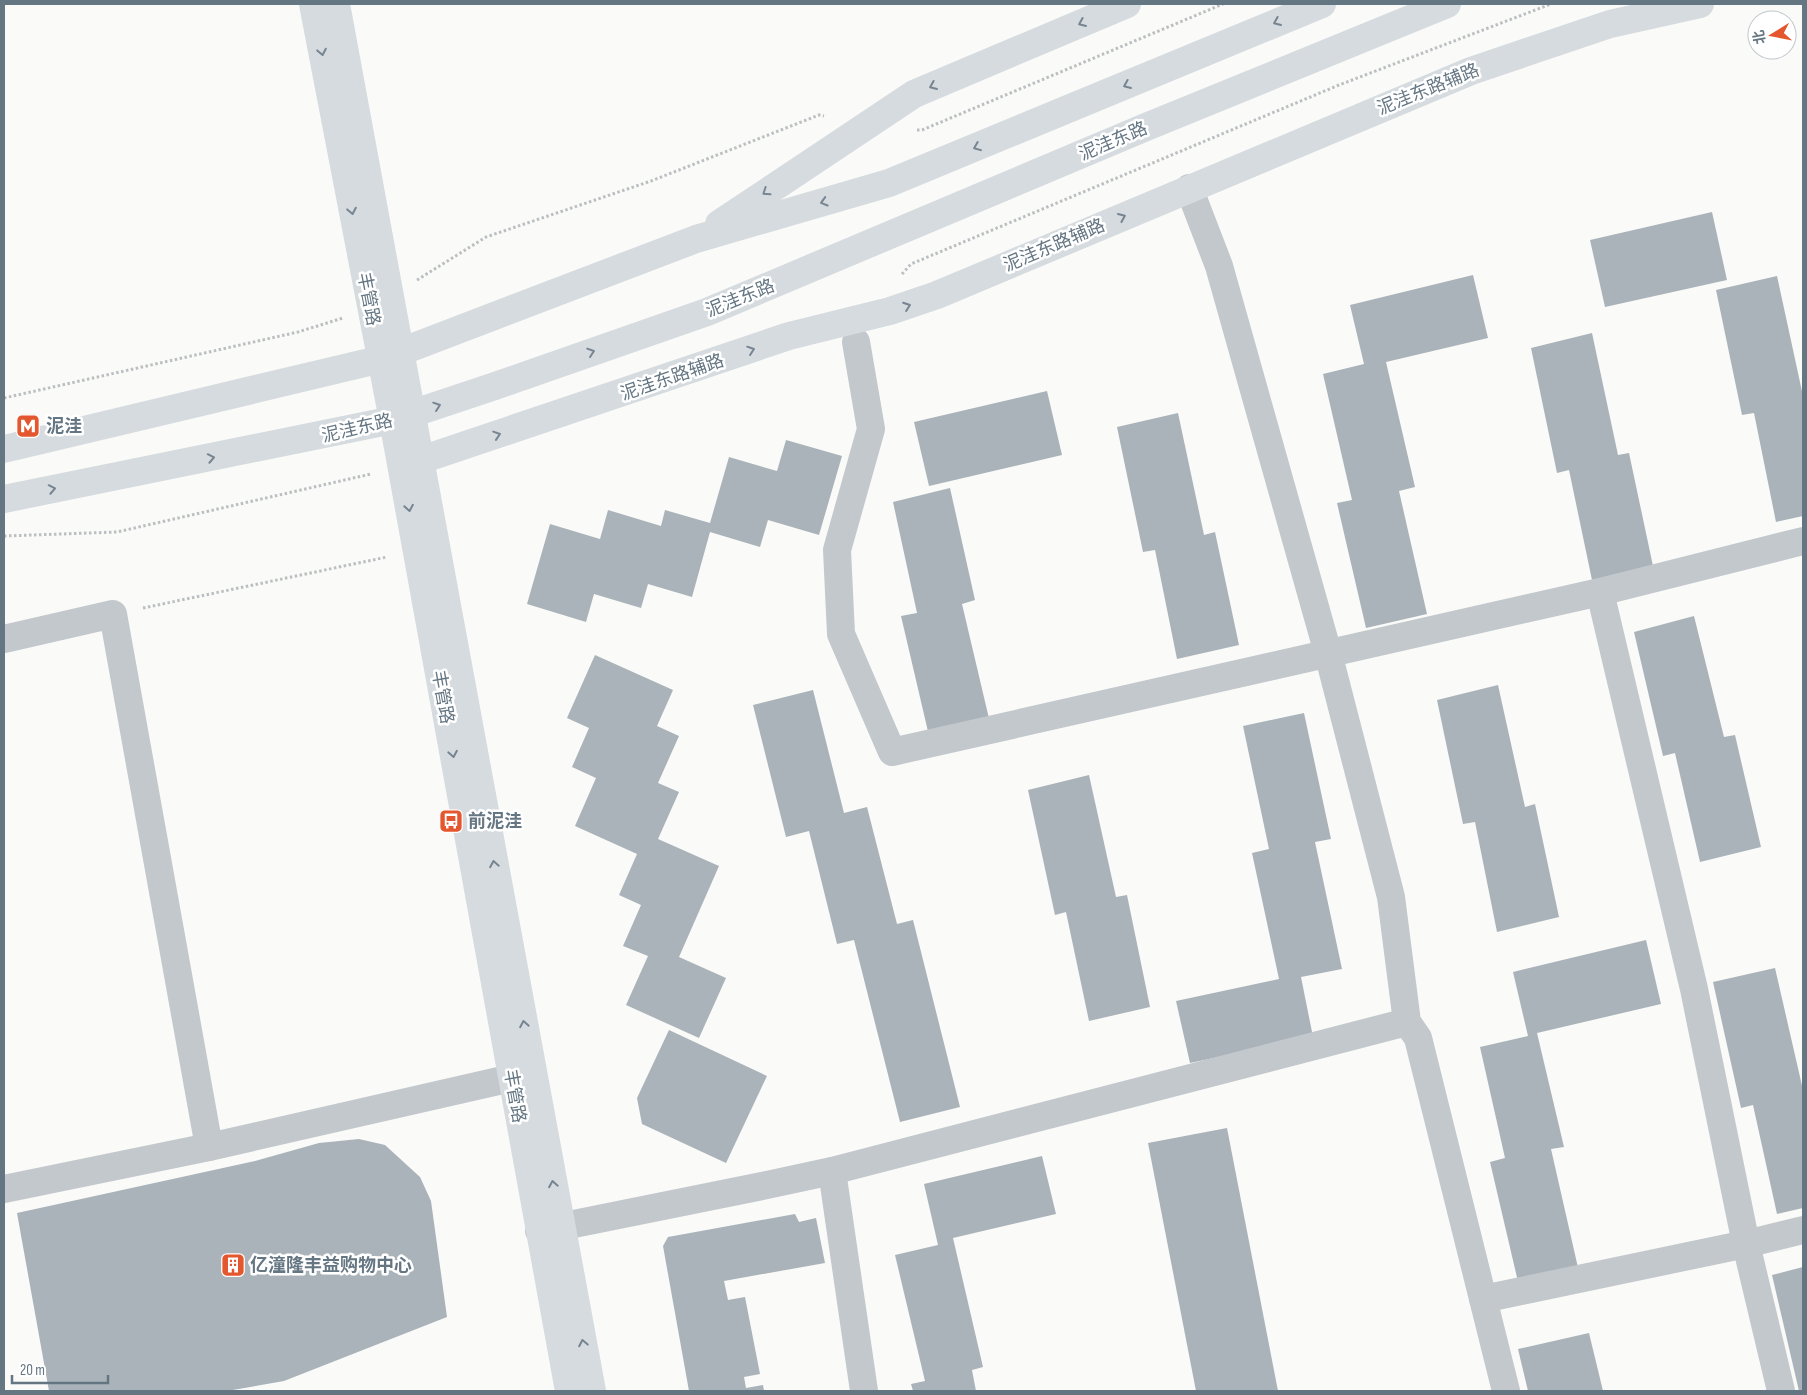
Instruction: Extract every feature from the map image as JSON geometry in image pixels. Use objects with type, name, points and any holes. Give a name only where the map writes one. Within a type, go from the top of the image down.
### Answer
[{"type":"main road","name":"丰管路","points":[[313,4],[380,303],[411,464],[550,1228],[569,1391]]},
{"type":"main road","name":"丰管路","points":[[336,4],[380,303]]},
{"type":"main road","points":[[696,239],[914,94],[1127,4]]},
{"type":"main road","points":[[4,449],[391,356],[696,239],[889,183],[1322,4]]},
{"type":"main road","name":"泥洼东路","points":[[4,499],[402,417],[707,312],[1146,127],[1446,4]]},
{"type":"main road","name":"泥洼东路辅路","points":[[411,464],[789,336],[890,312],[937,295],[1470,71],[1610,24],[1700,4]]},
{"type":"main road","name":"丰管路","points":[[411,464],[416,551],[512,1078],[592,1391]]},
{"type":"street","points":[[1189,188],[1219,266],[1328,653],[1391,897],[1407,1022],[1418,1038],[1506,1391]]},
{"type":"street","points":[[856,342],[871,430],[837,550],[840,634],[892,752],[1600,592],[1803,541]]},
{"type":"street","points":[[1600,592],[1694,989],[1746,1244],[1780,1391]]},
{"type":"street","points":[[4,639],[113,614],[209,1146]]},
{"type":"street","points":[[550,1228],[762,1186],[832,1170],[1407,1022]]},
{"type":"street","points":[[4,1189],[209,1146],[512,1078]]},
{"type":"street","points":[[832,1170],[864,1391]]},
{"type":"street","points":[[1483,1299],[1746,1244],[1803,1230]]},
{"type":"path","points":[[4,398],[298,332],[380,303],[486,237],[651,180],[820,116],[922,130],[1223,4]]},
{"type":"path","name":"泥洼东路","points":[[898,277],[910,264],[1340,86],[1551,4]]},
{"type":"path","points":[[4,536],[117,532],[411,464]]},
{"type":"path","points":[[113,614],[416,551]]},
{"type":"building","points":[[1712,212],[1727,280],[1605,307],[1590,240]]},
{"type":"building","points":[[1473,275],[1488,338],[1386,362],[1415,487],[1399,491],[1427,614],[1366,628],[1337,503],[1352,500],[1323,374],[1364,364],[1350,305]]},
{"type":"building","points":[[1777,276],[1803,396],[1803,516],[1776,522],[1754,413],[1742,415],[1716,290]]},
{"type":"building","points":[[1592,333],[1618,455],[1629,453],[1653,566],[1592,580],[1569,470],[1557,473],[1531,348]]},
{"type":"building","points":[[1047,391],[1062,455],[929,486],[914,422]]},
{"type":"building","points":[[1178,413],[1204,535],[1215,532],[1239,645],[1177,659],[1155,550],[1143,552],[1117,427]]},
{"type":"building","points":[[786,440],[842,456],[819,535],[768,520],[760,547],[710,532],[692,597],[648,584],[641,608],[594,594],[586,622],[527,604],[550,524],[600,539],[608,510],[661,526],[665,510],[710,523],[729,457],[777,471]]},
{"type":"building","points":[[950,488],[975,600],[962,604],[991,727],[930,740],[901,616],[917,613],[893,502]]},
{"type":"building","points":[[1694,616],[1724,737],[1735,735],[1761,847],[1700,862],[1675,753],[1663,756],[1634,632]]},
{"type":"building","points":[[595,655],[673,690],[657,726],[679,736],[658,783],[679,792],[658,839],[719,866],[679,957],[726,978],[699,1038],[626,1005],[648,956],[623,946],[641,905],[619,895],[637,854],[575,826],[596,778],[572,767],[589,728],[567,718]]},
{"type":"building","points":[[1498,685],[1525,807],[1535,804],[1559,917],[1497,932],[1475,822],[1463,824],[1437,700]]},
{"type":"building","points":[[813,690],[844,813],[867,807],[897,924],[913,920],[960,1107],[900,1122],[854,940],[837,944],[809,831],[786,837],[753,705]]},
{"type":"building","points":[[1304,713],[1331,839],[1315,842],[1342,969],[1301,977],[1313,1037],[1190,1063],[1176,1001],[1279,979],[1252,853],[1269,849],[1243,726]]},
{"type":"building","points":[[1089,775],[1116,897],[1127,895],[1150,1007],[1089,1021],[1066,912],[1055,915],[1028,790]]},
{"type":"building","points":[[1646,940],[1661,1004],[1537,1033],[1564,1147],[1551,1149],[1579,1272],[1519,1286],[1490,1162],[1505,1158],[1480,1047],[1528,1036],[1513,972]]},
{"type":"building","points":[[1775,968],[1803,1090],[1803,1208],[1777,1214],[1753,1105],[1741,1108],[1713,982]]},
{"type":"building","points":[[669,1030],[767,1076],[726,1163],[642,1124],[637,1098]]},
{"type":"building","points":[[1227,1128],[1278,1391],[1196,1391],[1148,1143]]},
{"type":"building","name":"亿潼隆丰益购物中心","points":[[359,1139],[385,1145],[420,1177],[431,1201],[447,1317],[284,1381],[227,1391],[49,1391],[17,1213],[255,1161],[319,1143]]},
{"type":"building","points":[[1042,1156],[1056,1214],[953,1238],[983,1367],[972,1370],[976,1391],[913,1391],[911,1384],[925,1381],[895,1255],[938,1245],[924,1184]]},
{"type":"building","points":[[795,1214],[799,1222],[816,1218],[825,1263],[724,1281],[728,1300],[745,1297],[760,1374],[744,1377],[746,1388],[763,1385],[764,1391],[689,1391],[663,1246],[668,1237]]},
{"type":"building","points":[[1803,1267],[1803,1391],[1799,1391],[1772,1275]]},
{"type":"building","points":[[1589,1333],[1603,1391],[1528,1391],[1518,1349]]},
{"type":"place","name":"泥洼","points":[[28,426]]},
{"type":"place","name":"前泥洼","points":[[451,821]]},
{"type":"place","name":"亿潼隆丰益购物中心","points":[[233,1265]]}]
